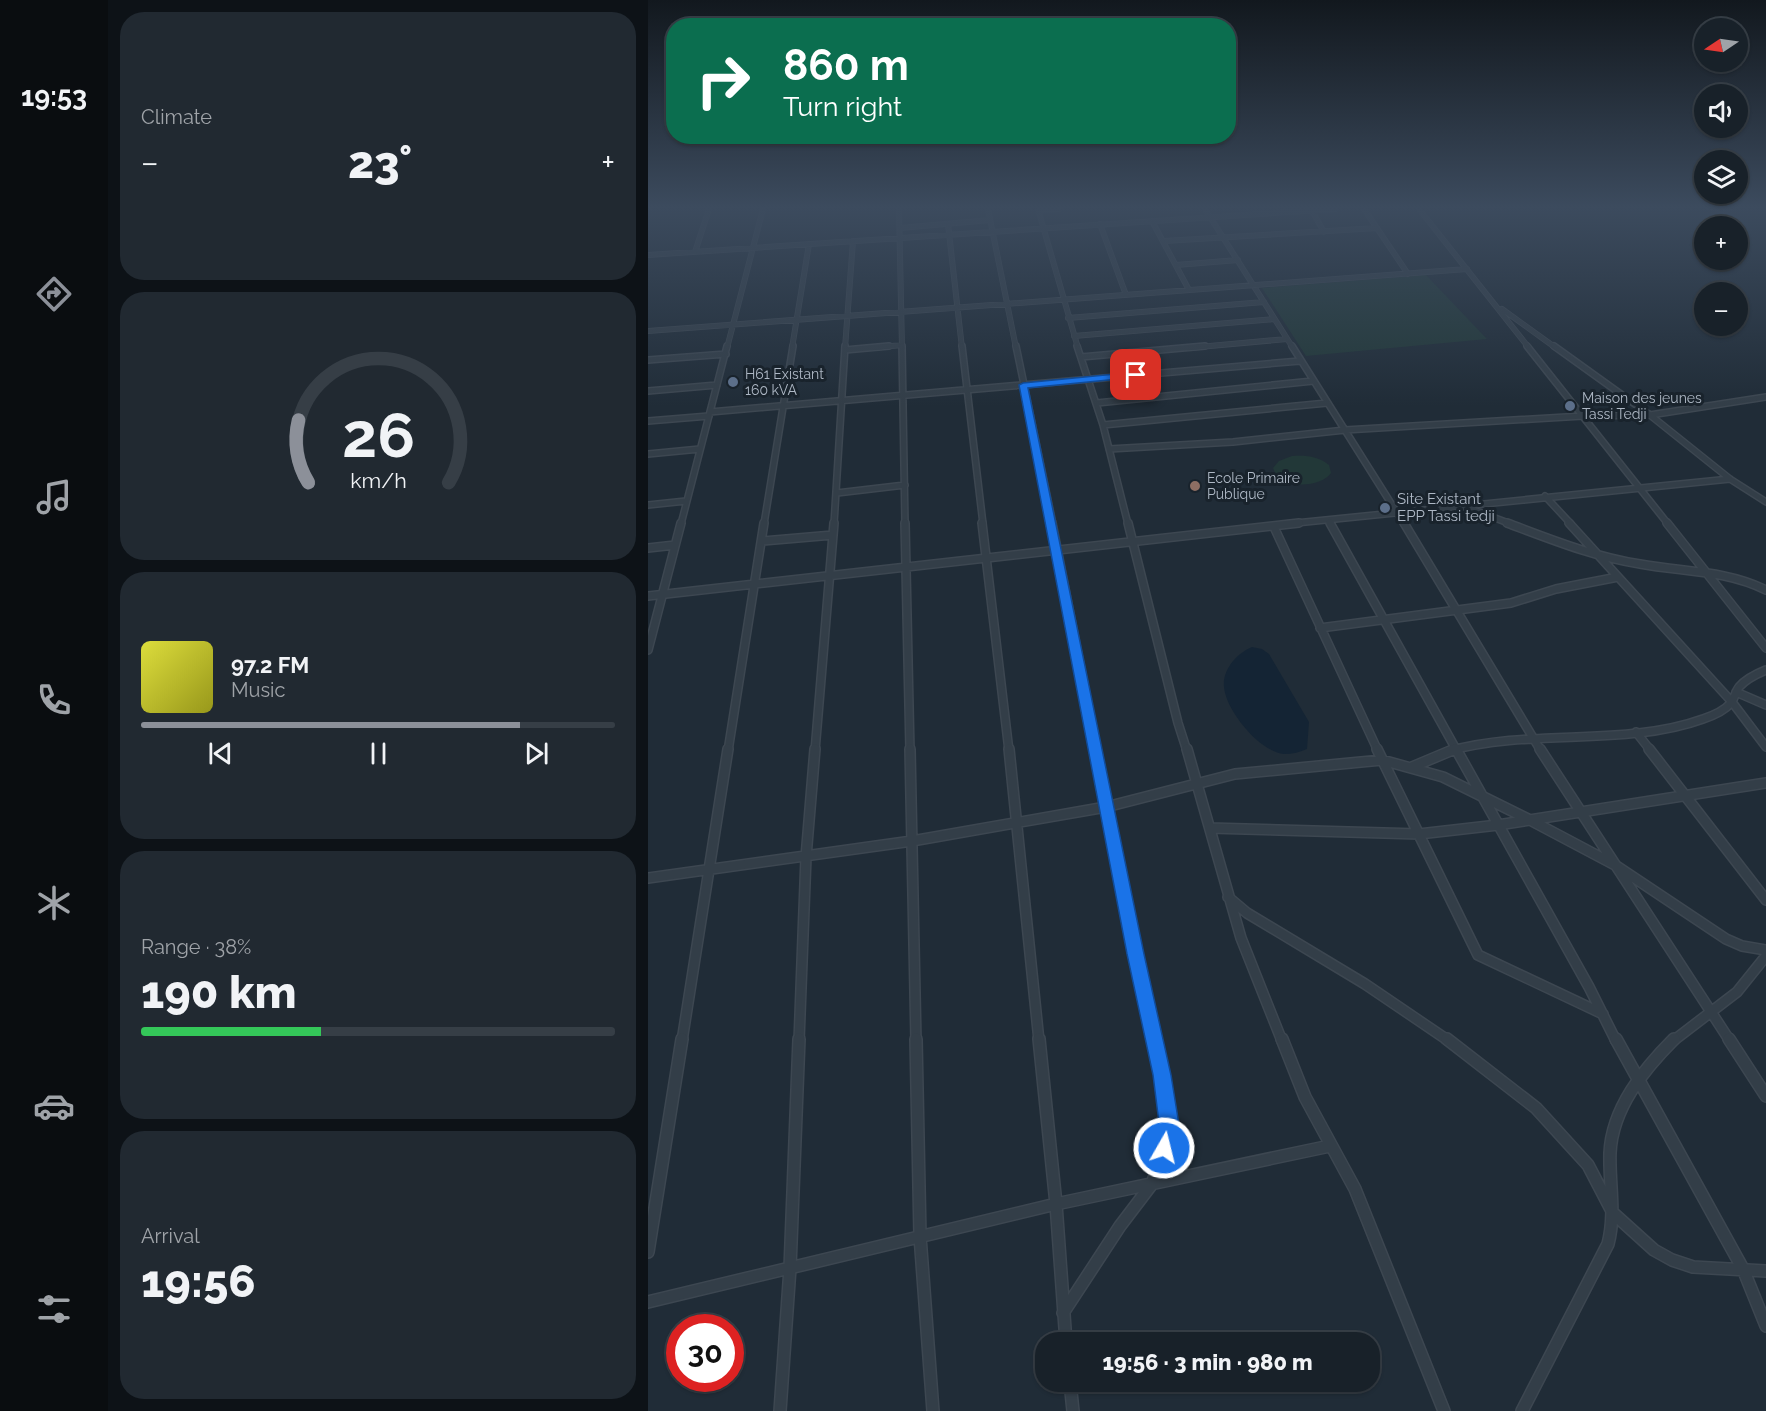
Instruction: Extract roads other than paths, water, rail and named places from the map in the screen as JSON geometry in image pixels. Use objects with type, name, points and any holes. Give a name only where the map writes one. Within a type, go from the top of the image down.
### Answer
[{"type":"street","points":[[648,650],[746,275]]},
{"type":"street","points":[[648,1252],[804,275]]},
{"type":"street","points":[[780,1411],[790,1268],[806,857],[831,576],[851,275]]},
{"type":"street","points":[[901,275],[920,1236],[933,1411]]},
{"type":"street","points":[[954,275],[1017,822],[1056,1204],[1065,1332]]},
{"type":"street","points":[[1000,275],[1058,551],[1106,807],[1162,1075],[1170,1131],[1152,1184],[1120,1226],[1063,1313]]},
{"type":"street","points":[[1056,275],[1097,403],[1134,543],[1163,668],[1241,938],[1305,1097],[1355,1189],[1444,1411]]},
{"type":"street","points":[[1119,275],[1126,295]]},
{"type":"street","points":[[1181,275],[1189,290]]},
{"type":"street","points":[[1247,275],[1397,512],[1580,813],[1766,1095]]},
{"type":"street","points":[[648,331],[1396,275]]},
{"type":"street","points":[[1471,275],[1766,648]]},
{"type":"street","points":[[1491,301],[1650,415],[1730,479],[1766,502]]},
{"type":"street","points":[[1068,318],[1264,302]]},
{"type":"street","points":[[1074,336],[1274,319]]},
{"type":"street","points":[[1081,357],[1287,339]]},
{"type":"street","points":[[846,350],[902,345]]},
{"type":"street","points":[[648,360],[726,354]]},
{"type":"street","points":[[648,421],[783,406],[1300,361]]},
{"type":"street","points":[[1097,403],[1313,381]]},
{"type":"street","points":[[648,391],[717,385]]},
{"type":"street","points":[[1109,449],[1250,441],[1345,430],[1583,416],[1650,415],[1766,398]]},
{"type":"street","points":[[1103,425],[1327,403]]},
{"type":"street","points":[[648,453],[700,449]]},
{"type":"street","points":[[648,596],[1397,512],[1730,479]]},
{"type":"street","points":[[837,493],[905,485]]},
{"type":"street","points":[[1545,496],[1732,702],[1766,747]]},
{"type":"street","points":[[648,505],[686,501]]},
{"type":"street","points":[[1462,505],[1525,532],[1622,561],[1707,573],[1750,582],[1766,590]]},
{"type":"street","points":[[1329,520],[1603,1014],[1638,1083],[1743,1269],[1766,1326]]},
{"type":"street","points":[[1275,527],[1382,760],[1478,955],[1603,1014]]},
{"type":"street","points":[[763,541],[833,535]]},
{"type":"street","points":[[648,548],[675,545]]},
{"type":"street","points":[[1320,628],[1457,612],[1510,603],[1556,589],[1618,577]]},
{"type":"street","points":[[1412,767],[1455,748],[1532,737],[1636,732],[1701,720],[1732,702],[1736,692],[1752,677],[1766,670]]},
{"type":"street","points":[[1736,692],[1766,705]]},
{"type":"street","points":[[1636,732],[1766,900]]},
{"type":"street","points":[[648,878],[912,841],[1106,807],[1235,774],[1382,760],[1443,777],[1530,820],[1615,865],[1726,939],[1742,946],[1766,950]]},
{"type":"street","points":[[1210,828],[1419,834],[1580,813],[1766,783]]},
{"type":"street","points":[[1228,897],[1247,914],[1356,978],[1448,1040],[1536,1108],[1588,1165],[1613,1213],[1639,1238],[1672,1260],[1693,1267],[1766,1270]]},
{"type":"street","points":[[1522,1411],[1608,1244],[1613,1229],[1609,1160],[1610,1139],[1616,1119],[1657,1057],[1683,1031],[1744,986],[1766,956]]},
{"type":"street","points":[[648,1302],[1056,1204],[1330,1146]]},
{"type":"street","points":[[1071,1392],[1073,1411]]},
{"type":"water","points":[[1252,647],[1262,649],[1269,654],[1309,722],[1307,749],[1287,754],[1275,752],[1246,729],[1231,707],[1224,687],[1225,674],[1241,653]]},
{"type":"place","name":"H61 Existant 160 kVA","points":[[733,382]]},
{"type":"place","name":"Maison des jeunes Tassi Tedji","points":[[1570,406]]},
{"type":"place","name":"Ecole Primaire Publique","points":[[1195,486]]},
{"type":"place","name":"Site Existant EPP Tassi tedji","points":[[1385,508]]}]
